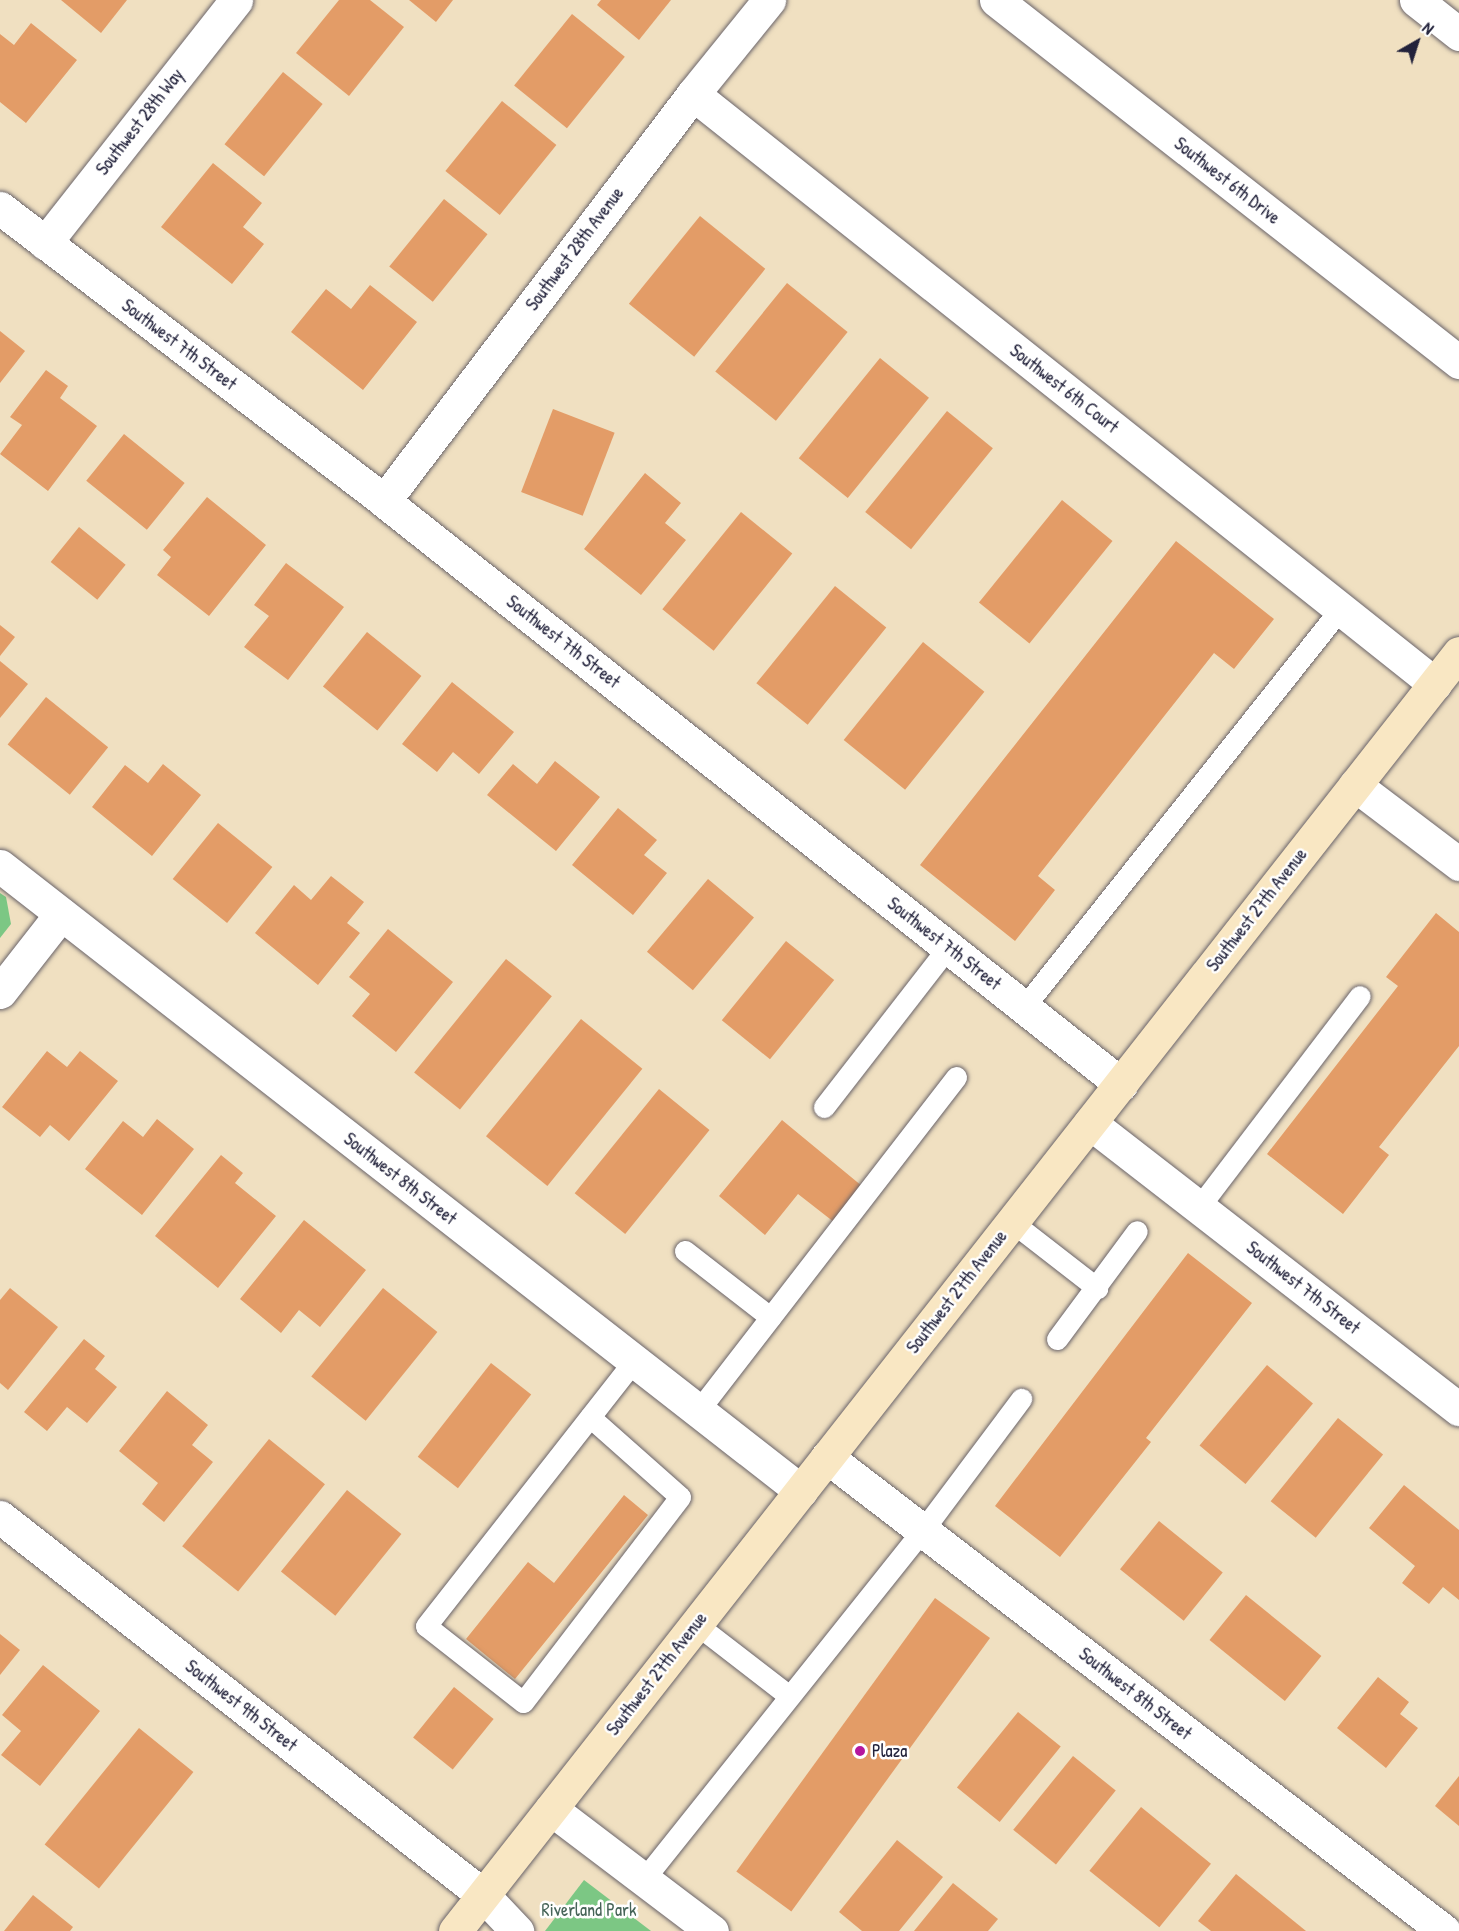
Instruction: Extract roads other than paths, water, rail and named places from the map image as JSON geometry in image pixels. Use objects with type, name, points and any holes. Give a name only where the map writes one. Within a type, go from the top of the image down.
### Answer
[{"type":"street","name":"Southwest 28th Way","points":[[45,243],[236,0]]},
{"type":"street","name":"Southwest 28th Avenue","points":[[384,501],[693,94],[769,0]]},
{"type":"street","name":"Southwest 6th Drive","points":[[996,0],[1459,362]]},
{"type":"street","points":[[1416,0],[1459,34]]},
{"type":"street","name":"Southwest 6th Court","points":[[693,94],[1435,684]]},
{"type":"street","name":"Southwest 7th Street","points":[[0,208],[384,501],[1121,1084]]},
{"type":"street","name":"Southwest 27th Avenue","points":[[455,1931],[1459,653]]},
{"type":"street","points":[[1355,785],[1459,864]]},
{"type":"street","name":"Southwest 8th Street","points":[[0,866],[801,1491]]},
{"type":"street","points":[[0,992],[61,914]]},
{"type":"street","name":"Southwest 7th Street","points":[[1090,1123],[1459,1409]]},
{"type":"street","name":"Southwest 8th Street","points":[[827,1457],[1444,1931]]},
{"type":"street","name":"Southwest 9th Street","points":[[0,1517],[483,1896],[517,1931]]},
{"type":"street","points":[[551,1809],[712,1931]]},
{"type":"lane","points":[[1024,1007],[1341,608]]},
{"type":"lane","points":[[824,1107],[948,947]]},
{"type":"lane","points":[[1199,1207],[1360,996]]},
{"type":"lane","points":[[698,1411],[956,1077]]},
{"type":"lane","points":[[1012,1222],[1097,1288]]},
{"type":"lane","points":[[1058,1339],[1137,1231]]},
{"type":"lane","points":[[685,1251],[770,1317]]},
{"type":"lane","points":[[590,1417],[681,1497],[523,1702],[426,1626],[590,1417],[634,1361]]},
{"type":"lane","points":[[644,1879],[923,1530],[1021,1399]]},
{"type":"lane","points":[[696,1624],[789,1696]]},
{"type":"place","name":"Plaza","points":[[860,1751]]},
{"type":"park label","name":"Riverland Park","points":[[589,1910]]}]
